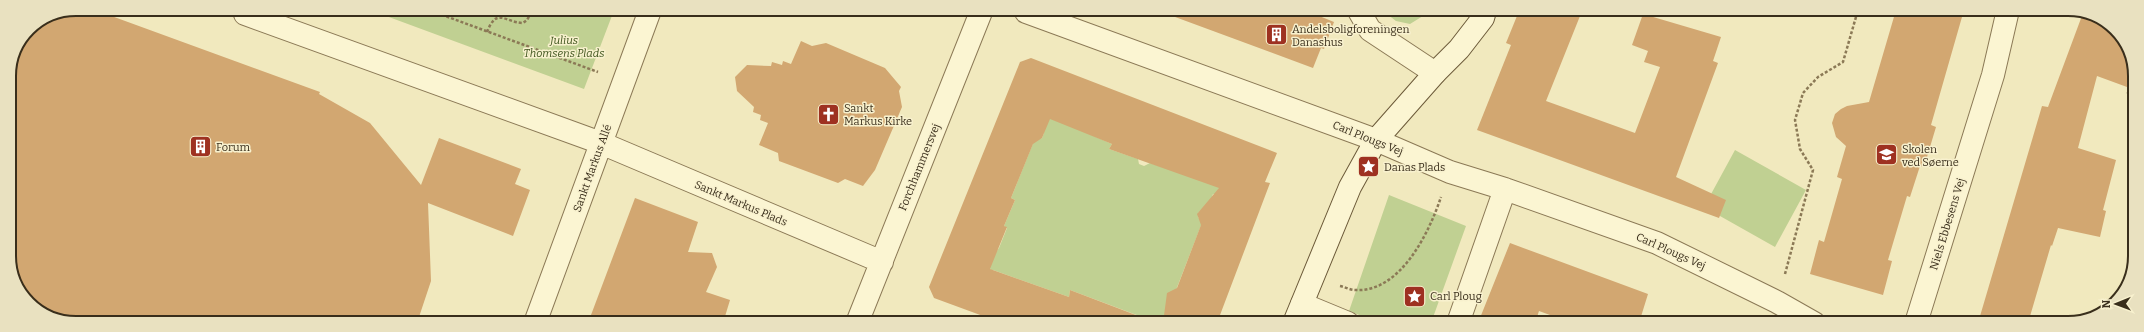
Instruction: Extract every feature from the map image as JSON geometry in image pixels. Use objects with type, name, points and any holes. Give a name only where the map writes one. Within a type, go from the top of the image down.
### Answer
[{"type":"street","points":[[250,16],[601,142]]},
{"type":"street","name":"Sankt Markus Allé","points":[[538,316],[648,16]]},
{"type":"street","name":"Forchhammersvej","points":[[861,316],[979,16]]},
{"type":"street","name":"Carl Plougs Vej","points":[[1037,16],[1376,140],[1450,172],[1505,189],[1657,243],[1778,302],[1802,316]]},
{"type":"street","points":[[1362,16],[1370,30],[1435,73]]},
{"type":"street","points":[[1309,316],[1298,314],[1350,187],[1376,140],[1435,73],[1459,49],[1483,16]]},
{"type":"street","name":"Niels Ebbesens Vej","points":[[1918,316],[1993,75],[2007,16]]},
{"type":"street","name":"Sankt Markus Plads","points":[[601,142],[882,262]]},
{"type":"street","points":[[1460,316],[1505,189]]},
{"type":"path","points":[[445,16],[624,81]]},
{"type":"path","points":[[487,32],[491,21],[496,18],[504,18],[523,23],[529,16]]},
{"type":"path","points":[[1778,302],[1813,170],[1800,149],[1795,120],[1803,93],[1818,77],[1843,62],[1856,16]]},
{"type":"path","points":[[1312,278],[1355,290],[1376,287],[1390,278],[1413,258],[1436,214],[1450,172]]},
{"type":"green space","name":"Julius Thomsens Plads","points":[[386,16],[612,16],[584,89]]},
{"type":"green space","points":[[1390,16],[1423,16],[1410,24],[1396,21]]},
{"type":"green space","points":[[1041,113],[1112,144],[1109,149],[1138,159],[1139,164],[1144,166],[1150,163],[1220,187],[1217,195],[1213,194],[1208,207],[1204,208],[1198,213],[1198,217],[1202,223],[1176,290],[1170,316],[1139,316],[1070,290],[1069,297],[993,270],[991,271],[988,263],[999,248],[1007,228],[1004,226],[1015,200],[1011,198],[1034,141],[1042,138],[1044,133]]},
{"type":"green space","points":[[1735,150],[1806,190],[1775,247],[1704,207]]},
{"type":"green space","points":[[1389,195],[1466,226],[1434,316],[1362,316],[1349,311]]},
{"type":"building","name":"Forum","points":[[111,16],[320,92],[319,94],[370,123],[421,185],[439,138],[521,169],[515,184],[530,190],[513,236],[428,203],[431,281],[419,316],[76,316],[49,310],[28,293],[17,268],[16,76],[17,64],[26,43],[43,26],[64,17]]},
{"type":"building","name":"Andelsboligforeningen Danashus","points":[[1172,16],[1319,16],[1334,22],[1324,49],[1321,48],[1313,68]]},
{"type":"building","points":[[1517,16],[1580,16],[1546,101],[1635,133],[1660,67],[1644,62],[1648,51],[1632,45],[1642,16],[1650,16],[1721,37],[1713,61],[1718,63],[1676,177],[1726,200],[1719,218],[1477,130],[1511,45],[1506,43]]},
{"type":"building","name":"Skolen ved Søerne","points":[[1894,16],[1962,16],[1931,125],[1936,127],[1924,167],[1920,166],[1910,197],[1907,196],[1888,260],[1892,261],[1883,295],[1810,274],[1819,240],[1824,242],[1842,179],[1837,177],[1846,146],[1836,137],[1832,123],[1835,114],[1847,106],[1869,102]]},
{"type":"building","points":[[2081,18],[2095,22],[2105,28],[2116,39],[2123,53],[2127,64],[2128,85],[2127,87],[2097,76],[2078,148],[2116,160],[2103,210],[2106,211],[2100,237],[2058,228],[2052,246],[2051,245],[2030,316],[1980,316],[2042,106],[2048,107]]},
{"type":"building","name":"Sankt Markus Kirke","points":[[801,41],[812,46],[826,43],[885,68],[901,87],[899,91],[902,107],[875,170],[863,186],[845,179],[838,183],[779,161],[778,153],[759,145],[768,123],[760,120],[761,115],[753,112],[754,107],[737,91],[735,77],[747,65],[771,66],[772,62],[782,65],[783,61],[791,64]]},
{"type":"building","points":[[1031,58],[1277,153],[1265,182],[1270,183],[1220,316],[1164,316],[1167,293],[1177,288],[1201,225],[1197,214],[1219,188],[1109,149],[1112,144],[1050,119],[1042,138],[1033,144],[1011,198],[1015,200],[1004,226],[1007,227],[990,269],[1069,297],[1070,290],[1138,316],[983,316],[934,298],[929,287],[1020,62]]},
{"type":"building","points":[[635,198],[698,222],[688,252],[712,253],[717,267],[706,292],[730,300],[725,316],[591,316]]},
{"type":"building","points":[[1510,243],[1648,294],[1641,316],[1553,316],[1539,311],[1537,316],[1481,316]]},
{"type":"place","name":"Andelsboligforeningen Danashus","points":[[1276,35]]},
{"type":"place","name":"Sankt Markus Kirke","points":[[828,114]]},
{"type":"place","name":"Forum","points":[[200,147]]},
{"type":"place","name":"Skolen ved Søerne","points":[[1886,155]]},
{"type":"place","name":"Danas Plads","points":[[1368,167]]},
{"type":"place","name":"Carl Ploug","points":[[1415,296]]}]
